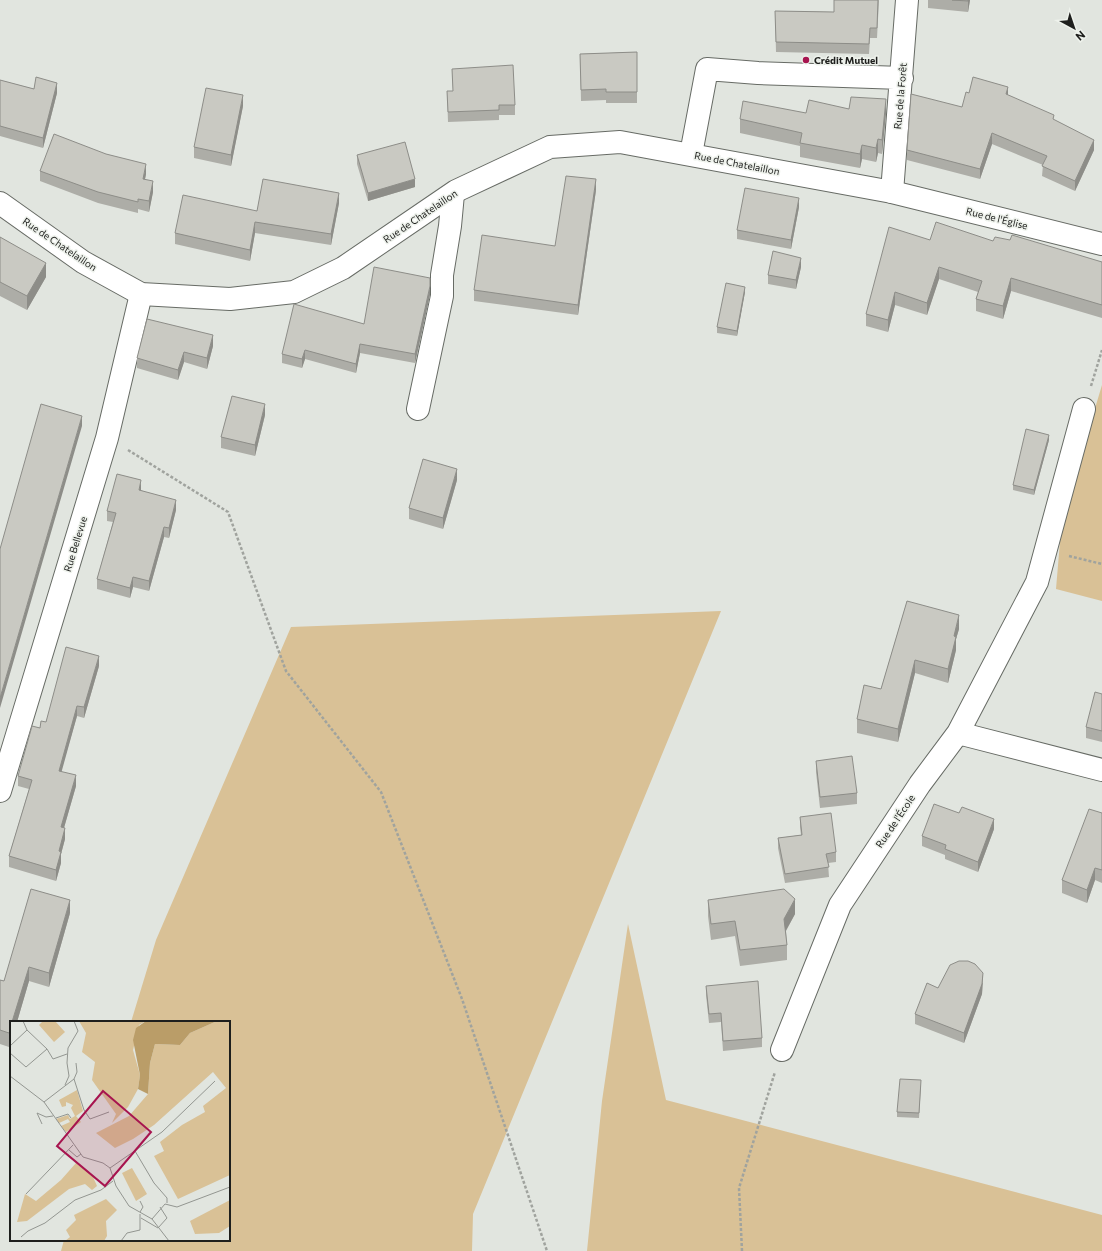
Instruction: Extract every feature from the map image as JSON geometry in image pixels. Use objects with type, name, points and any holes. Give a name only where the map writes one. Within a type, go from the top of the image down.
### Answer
[{"type":"street","name":"Rue de la Forêt","points":[[892,192],[907,0]]},
{"type":"street","points":[[691,154],[707,69],[758,73],[902,78]]},
{"type":"street","name":"Rue de Chatelaillon","points":[[0,202],[83,262],[141,294],[230,299],[294,292],[343,268],[453,194],[550,148],[620,142],[892,192]]},
{"type":"street","name":"Rue de l'Église","points":[[892,192],[1102,244]]},
{"type":"street","points":[[418,408],[442,296],[442,276],[453,194]]},
{"type":"street","name":"Rue Bellevue","points":[[0,791],[107,438],[141,294]]},
{"type":"street","name":"Rue de l'École","points":[[782,1050],[840,905],[920,784],[958,733],[1037,582],[1084,409]]},
{"type":"street","points":[[958,733],[1102,770]]},
{"type":"path","points":[[1084,409],[1102,350]]},
{"type":"path","points":[[107,438],[228,512],[286,671],[381,792],[462,999],[547,1251]]},
{"type":"path","points":[[1045,551],[1102,564]]},
{"type":"path","points":[[742,1251],[739,1188],[782,1050]]},
{"type":"shaded area","points":[[1102,385],[1102,601],[1056,589],[1062,518]]},
{"type":"shaded area","points":[[721,611],[473,1214],[472,1251],[61,1251],[64,1241],[230,1241],[230,1021],[131,1021],[156,940],[291,627]]},
{"type":"shaded area","points":[[628,924],[666,1100],[1102,1215],[1102,1251],[587,1251],[602,1101]]},
{"type":"building","points":[[834,0],[878,0],[877,28],[870,28],[869,44],[776,42],[775,11],[834,12]]},
{"type":"building","points":[[637,52],[637,92],[606,92],[606,89],[581,90],[580,54]]},
{"type":"building","points":[[513,65],[515,105],[499,105],[499,110],[448,112],[447,91],[453,91],[452,69]]},
{"type":"building","points":[[36,77],[57,83],[43,138],[0,126],[0,80],[34,89]]},
{"type":"building","points":[[973,77],[1008,87],[1006,94],[1054,115],[1053,119],[1094,140],[1075,181],[1042,166],[1047,156],[992,133],[980,169],[907,150],[911,94],[962,107],[966,92],[969,93]]},
{"type":"building","points":[[206,88],[243,95],[231,155],[194,147]]},
{"type":"building","points":[[851,97],[886,99],[882,140],[878,139],[876,148],[862,145],[860,154],[800,143],[802,133],[740,119],[743,101],[806,113],[809,100],[849,109]]},
{"type":"building","points":[[54,134],[106,154],[146,164],[143,179],[153,181],[149,201],[138,199],[138,202],[98,192],[40,171]]},
{"type":"building","points":[[405,142],[415,179],[368,193],[357,155]]},
{"type":"building","points":[[566,176],[596,179],[578,305],[474,290],[482,235],[555,246]]},
{"type":"building","points":[[263,179],[339,193],[331,234],[255,222],[250,250],[175,233],[183,195],[257,211]]},
{"type":"building","points":[[745,188],[799,198],[791,240],[737,230]]},
{"type":"building","points":[[936,222],[993,241],[995,237],[1010,240],[1012,235],[1102,262],[1102,305],[1011,278],[1003,306],[976,299],[982,281],[939,267],[927,303],[895,292],[888,320],[866,314],[889,227],[930,240]]},
{"type":"building","points":[[0,237],[46,263],[27,296],[0,282]]},
{"type":"building","points":[[773,251],[801,258],[796,280],[768,275]]},
{"type":"building","points":[[374,267],[430,278],[430,286],[415,354],[360,344],[356,364],[305,350],[302,359],[282,354],[294,304],[364,324]]},
{"type":"building","points":[[726,283],[745,287],[737,331],[717,327]]},
{"type":"building","points":[[147,319],[213,335],[207,358],[184,352],[178,370],[137,358]]},
{"type":"building","points":[[232,396],[265,404],[255,445],[221,437]]},
{"type":"building","points":[[41,404],[82,416],[0,698],[0,549]]},
{"type":"building","points":[[1026,429],[1049,435],[1034,490],[1013,485]]},
{"type":"building","points":[[423,459],[457,469],[443,518],[409,508]]},
{"type":"building","points":[[117,474],[141,480],[139,490],[176,500],[169,528],[164,527],[149,581],[133,577],[130,588],[97,579],[116,513],[107,511]]},
{"type":"building","points":[[907,601],[959,615],[954,636],[956,637],[948,669],[915,660],[898,729],[857,719],[864,685],[881,689]]},
{"type":"building","points":[[66,647],[99,656],[84,707],[77,706],[59,771],[76,775],[61,827],[65,828],[56,870],[9,856],[32,780],[18,776],[32,726],[40,728],[41,721],[46,722]]},
{"type":"building","points":[[1095,692],[1102,694],[1102,731],[1086,727]]},
{"type":"building","points":[[852,756],[857,793],[820,797],[816,761]]},
{"type":"building","points":[[934,804],[959,813],[962,807],[994,819],[978,862],[945,849],[946,845],[922,836]]},
{"type":"building","points":[[1089,809],[1102,813],[1102,870],[1095,868],[1087,890],[1062,880]]},
{"type":"building","points":[[831,813],[836,852],[826,854],[829,867],[785,874],[778,838],[802,835],[800,817]]},
{"type":"building","points":[[31,889],[70,900],[49,973],[29,967],[12,1021],[10,1021],[9,1033],[0,1030],[0,980],[4,981]]},
{"type":"building","points":[[784,889],[795,899],[784,919],[787,945],[740,950],[735,921],[711,924],[708,900]]},
{"type":"building","points":[[959,961],[968,961],[975,964],[983,973],[982,984],[964,1033],[915,1014],[927,983],[938,988],[950,965]]},
{"type":"building","points":[[758,981],[762,1038],[723,1041],[721,1013],[709,1014],[706,986]]},
{"type":"building","points":[[900,1079],[921,1080],[919,1113],[897,1112]]},
{"type":"place","name":"Crédit Mutuel","points":[[806,60]]}]
